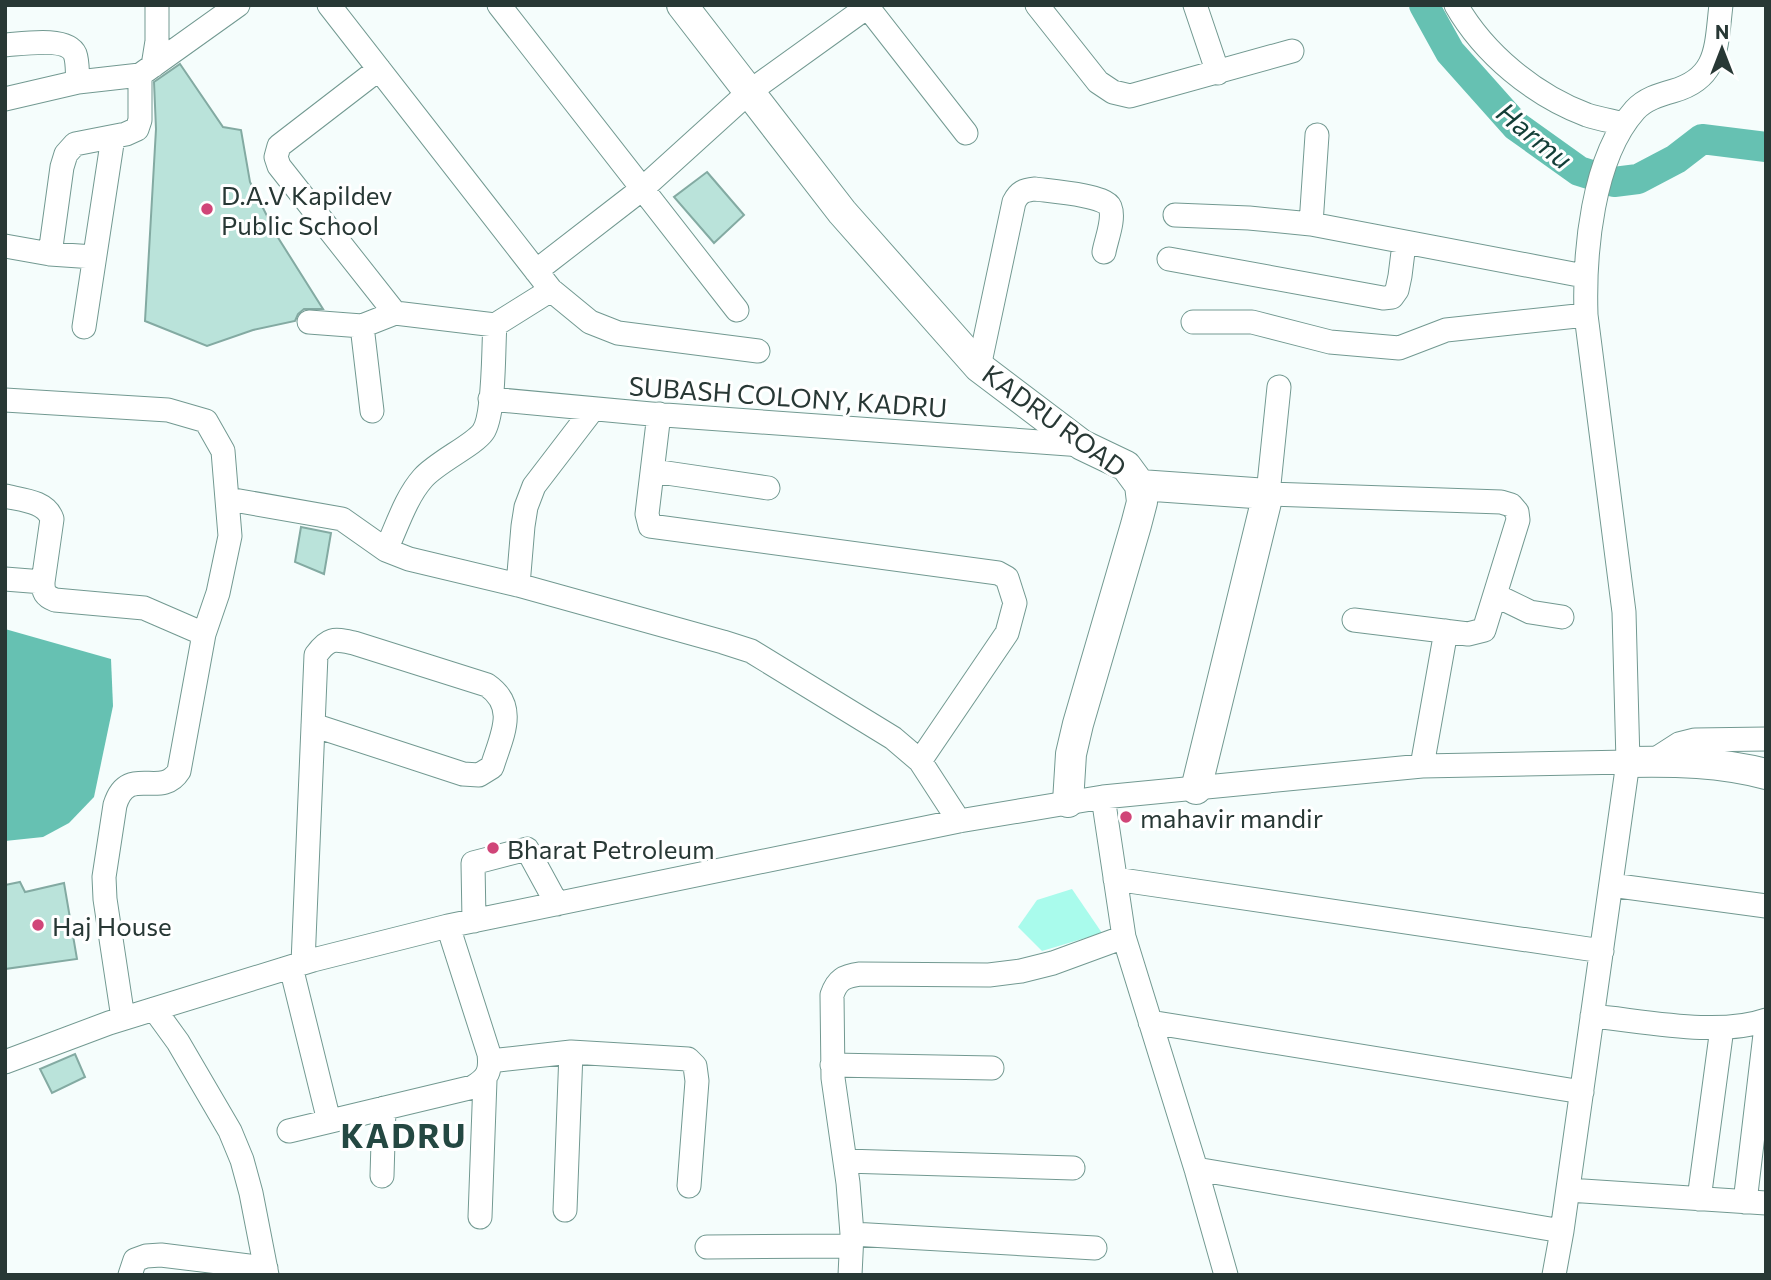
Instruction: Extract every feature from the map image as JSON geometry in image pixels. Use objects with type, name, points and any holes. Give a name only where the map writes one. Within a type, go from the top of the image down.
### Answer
[{"type":"main road","name":"KADRU ROAD","points":[[682,5],[842,212],[979,366],[1082,445],[1126,466],[1140,485],[1142,502],[1074,744],[1068,802]]},
{"type":"main road","points":[[1140,485],[1268,494],[1196,789]]},
{"type":"main road","points":[[1640,762],[1721,764],[1766,774]]},
{"type":"street","points":[[50,254],[66,154],[75,144],[126,134],[137,129],[147,71],[157,41],[157,5]]},
{"type":"street","points":[[5,99],[78,82],[147,71],[238,5]]},
{"type":"street","points":[[330,5],[551,290],[590,322],[618,333],[758,351]]},
{"type":"street","points":[[499,5],[737,310]]},
{"type":"street","points":[[1037,5],[1098,82],[1113,92],[1130,96],[1292,51]]},
{"type":"street","points":[[1195,5],[1218,73]]},
{"type":"street","points":[[1456,5],[1479,37],[1516,74],[1571,108],[1590,116],[1624,124]]},
{"type":"street","points":[[1554,1275],[1611,885],[1640,762],[1624,612],[1586,315],[1584,276],[1604,162],[1624,124],[1645,102],[1693,84],[1705,74],[1712,60],[1721,5]]},
{"type":"street","points":[[536,271],[642,189],[749,92],[868,6],[967,133]]},
{"type":"street","points":[[5,45],[65,45],[72,49],[76,56],[78,82]]},
{"type":"street","points":[[379,69],[279,146],[276,157],[279,166],[395,313]]},
{"type":"street","points":[[1311,224],[1317,135]]},
{"type":"street","points":[[84,327],[113,137]]},
{"type":"street","points":[[979,366],[1018,195],[1024,190],[1035,189],[1102,200],[1110,208],[1111,214],[1104,252]]},
{"type":"street","points":[[1175,215],[1311,224],[1404,244],[1584,276]]},
{"type":"street","points":[[1169,259],[1383,299],[1392,297],[1397,290],[1404,244]]},
{"type":"street","points":[[5,246],[50,254],[94,257]]},
{"type":"street","points":[[309,322],[362,326],[395,313],[495,325],[551,290]]},
{"type":"street","points":[[1193,322],[1252,322],[1330,342],[1399,348],[1446,330],[1586,315]]},
{"type":"street","points":[[386,550],[412,492],[423,478],[483,433],[488,419],[495,325]]},
{"type":"street","points":[[362,326],[372,411]]},
{"type":"street","points":[[1279,387],[1268,494],[1501,502],[1511,505],[1517,512],[1518,520],[1485,631],[1468,634],[1354,620]]},
{"type":"street","name":"SUBASH COLONY, KADRU","points":[[490,399],[1082,445]]},
{"type":"street","points":[[5,400],[167,410],[206,421],[223,451],[230,536],[218,593],[204,634],[179,771],[173,780],[166,783],[134,783],[125,786],[118,794],[115,806],[104,877],[123,1018]]},
{"type":"street","points":[[518,585],[526,507],[534,486],[593,409]]},
{"type":"street","points":[[659,414],[647,520],[650,526],[985,571],[1007,578],[1015,603],[1007,633],[920,761]]},
{"type":"street","points":[[653,471],[768,488]]},
{"type":"street","points":[[5,496],[49,510],[52,519],[43,582],[46,596],[55,600],[144,608],[204,634]]},
{"type":"street","points":[[228,499],[342,519],[386,550],[408,559],[518,585],[751,652],[893,738],[920,761],[959,821]]},
{"type":"street","points":[[5,579],[43,582]]},
{"type":"street","points":[[1495,595],[1530,612],[1562,617]]},
{"type":"street","points":[[1422,766],[1446,631]]},
{"type":"street","points":[[313,725],[463,774],[478,775],[492,767],[506,720],[505,705],[498,693],[487,685],[335,639],[323,645],[316,655],[297,965],[329,1121]]},
{"type":"street","points":[[5,1062],[123,1018],[297,965],[449,926],[959,821],[1104,797],[1422,766],[1640,762],[1679,744],[1695,740],[1766,738]]},
{"type":"street","points":[[1104,797],[1124,937],[1226,1275]]},
{"type":"street","points":[[474,921],[473,863],[527,849],[557,904]]},
{"type":"street","points":[[1115,879],[1602,951]]},
{"type":"street","points":[[1611,885],[1763,899]]},
{"type":"street","points":[[449,926],[487,1071],[480,1217]]},
{"type":"street","points":[[850,1275],[851,1240],[845,1161],[832,1065],[832,995],[836,983],[846,976],[860,974],[989,975],[1021,971],[1053,963],[1124,937]]},
{"type":"street","points":[[130,1275],[135,1260],[161,1255],[266,1271],[251,1193],[230,1131],[178,1042],[154,1009]]},
{"type":"street","points":[[1592,1016],[1722,1028],[1747,1026],[1766,1020]]},
{"type":"street","points":[[1150,1022],[1582,1091]]},
{"type":"street","points":[[1568,1190],[1756,1202],[1766,1026]]},
{"type":"street","points":[[1699,1199],[1722,1028]]},
{"type":"street","points":[[565,1210],[571,1052]]},
{"type":"street","points":[[289,1131],[473,1087],[487,1071],[571,1052],[688,1059],[695,1066],[697,1081],[690,1186]]},
{"type":"street","points":[[832,1065],[992,1068]]},
{"type":"street","points":[[382,1176],[384,1108]]},
{"type":"street","points":[[845,1161],[1073,1168]]},
{"type":"street","points":[[1196,1169],[1562,1231]]},
{"type":"street","points":[[707,1247],[851,1240],[1095,1248]]},
{"type":"shaded area","points":[[5,629],[111,659],[113,706],[94,797],[69,823],[43,837],[5,841]]},
{"type":"shaded area","points":[[1072,889],[1102,933],[1042,951],[1018,927],[1037,900]]},
{"type":"building","name":"D.A.V Kapildev Public School","points":[[180,64],[223,127],[241,130],[250,182],[277,236],[323,309],[304,309],[295,321],[253,330],[207,346],[145,321],[156,129],[154,82]]},
{"type":"building","points":[[707,172],[744,215],[714,243],[674,197]]},
{"type":"building","points":[[301,527],[331,533],[324,574],[295,562]]},
{"type":"building","name":"Haj House","points":[[20,882],[25,892],[64,883],[77,959],[5,969],[5,885]]},
{"type":"building","points":[[75,1054],[85,1077],[52,1093],[40,1069]]},
{"type":"waterway","name":"Harmu","points":[[1424,5],[1450,52],[1516,126],[1579,171],[1614,182],[1638,179],[1676,159],[1702,139],[1766,147]]},
{"type":"place","name":"D.A.V Kapildev Public School","points":[[207,209]]},
{"type":"place","name":"mahavir mandir","points":[[1126,817]]},
{"type":"place","name":"Bharat Petroleum","points":[[493,848]]},
{"type":"place","name":"Haj House","points":[[38,925]]},
{"type":"district","name":"KADRU","points":[[404,1134]]}]
